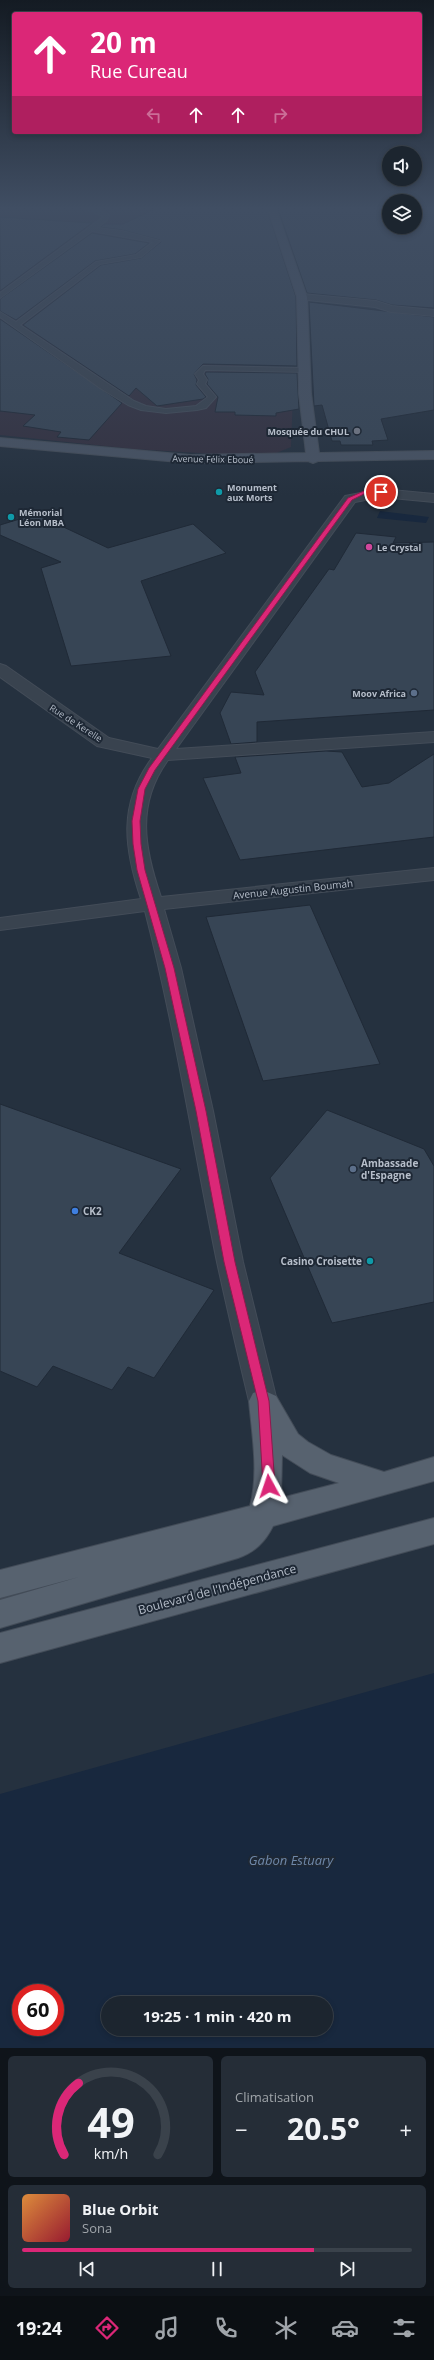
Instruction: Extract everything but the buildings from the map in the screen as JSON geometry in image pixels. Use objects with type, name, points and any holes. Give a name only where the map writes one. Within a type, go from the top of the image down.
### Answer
[{"type":"main road","points":[[302,305],[304,370],[313,459]]},
{"type":"main road","name":"Avenue Félix Eboué","points":[[0,442],[165,458],[313,459],[431,456]]},
{"type":"main road","points":[[263,1401],[287,1441],[303,1456],[319,1464],[385,1484]]},
{"type":"main road","points":[[0,1614],[238,1545],[248,1540],[262,1515],[269,1486],[263,1401]]},
{"type":"main road","points":[[0,1584],[385,1484],[434,1469]]},
{"type":"main road","name":"Boulevard de l'Indépendance","points":[[0,1648],[434,1531]]},
{"type":"street","points":[[378,305],[391,309],[434,313]]},
{"type":"street","points":[[263,1401],[230,1262],[201,1111],[170,968],[153,904],[141,870],[137,844],[136,821],[142,789],[162,755],[350,499],[364,493],[381,492],[434,498]]},
{"type":"street","name":"Rue de Kerelle","points":[[0,669],[51,707],[103,742],[162,755],[434,737]]},
{"type":"street","name":"Avenue Augustin Boumah","points":[[0,924],[153,904],[434,874]]},
{"type":"lane","points":[[17,324],[43,305]]},
{"type":"lane","points":[[0,314],[17,324],[103,386],[131,403],[157,410],[197,408],[210,400],[212,397],[200,384],[203,380],[199,374],[203,368],[304,370]]},
{"type":"shaded area","points":[[0,305],[197,305],[210,364],[294,368],[291,447],[274,454],[215,454],[133,449],[0,435]]},
{"type":"water","points":[[380,511],[429,517],[426,523],[377,518]]},
{"type":"water","name":"Gabon Estuary","points":[[434,1673],[434,2048],[0,2048],[0,1794]]},
{"type":"place","name":"Mosquée du CHUL","points":[[357,431]]},
{"type":"place","name":"Monument aux Morts","points":[[219,492]]},
{"type":"place","name":"Mémorial Léon MBA","points":[[11,517]]},
{"type":"place","name":"Le Crystal","points":[[369,547]]},
{"type":"place","name":"Moov Africa","points":[[414,693]]},
{"type":"place","name":"Ambassade d'Espagne","points":[[353,1169]]},
{"type":"place","name":"CK2","points":[[75,1211]]},
{"type":"place","name":"Casino Croisette","points":[[370,1261]]},
{"type":"route","points":[[269,1486],[263,1401],[230,1262],[201,1111],[170,968],[153,904],[141,870],[137,844],[136,821],[142,789],[152,770],[162,755],[186,726],[350,499],[364,493],[381,492]]}]
